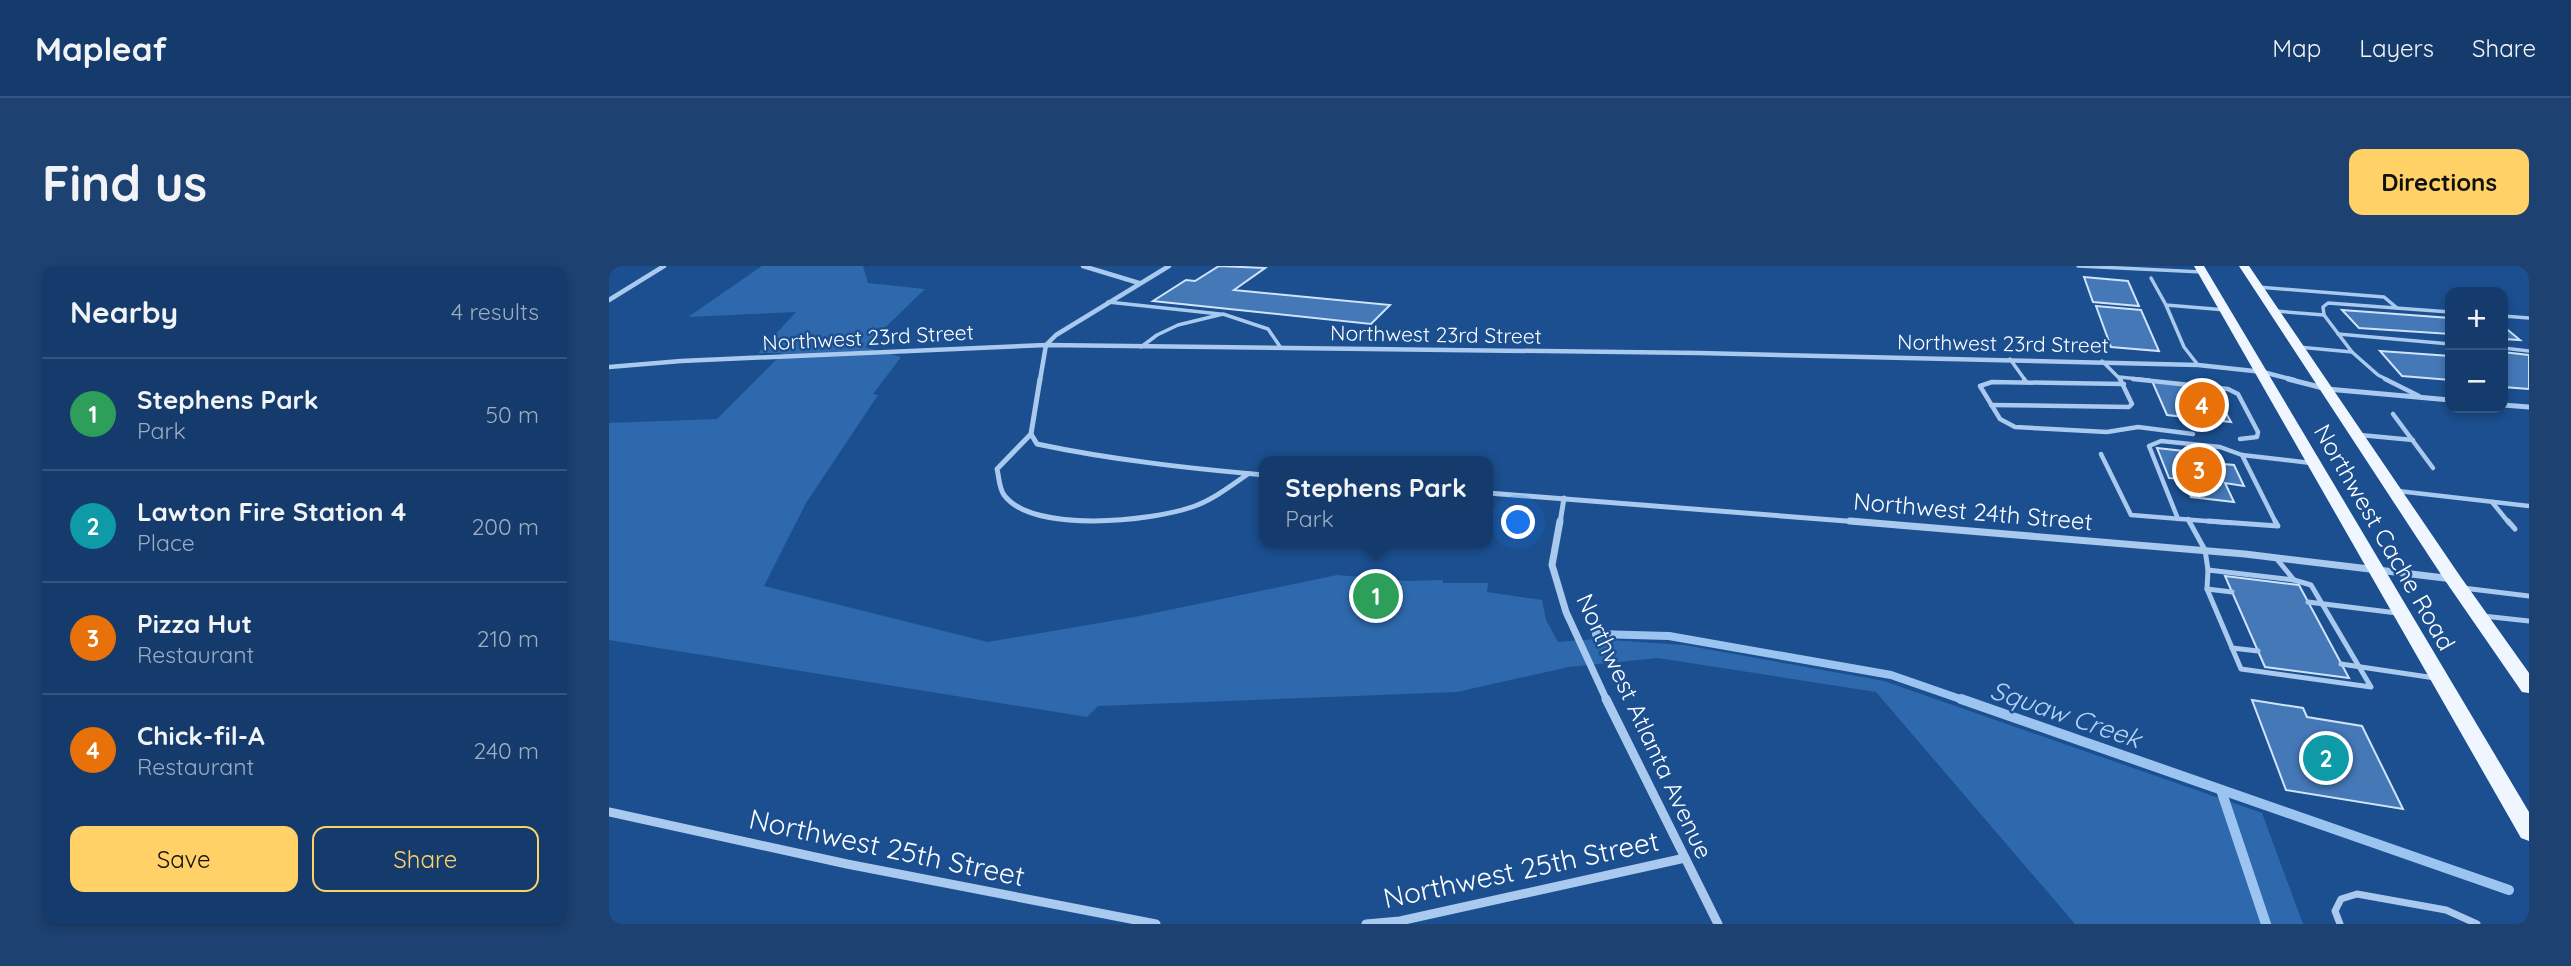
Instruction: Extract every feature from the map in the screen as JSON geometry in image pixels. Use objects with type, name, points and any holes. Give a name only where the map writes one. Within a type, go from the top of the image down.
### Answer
[{"type":"main road","name":"Northwest Cache Road","points":[[2244,266],[2456,584],[2522,669],[2529,687]]},
{"type":"main road","name":"Northwest Cache Road","points":[[2201,269],[2438,678],[2523,814],[2529,832]]},
{"type":"street","points":[[609,300],[664,266]]},
{"type":"street","points":[[1083,266],[1139,283]]},
{"type":"street","points":[[1169,266],[1056,335],[1046,345],[1031,434],[997,469],[1003,495],[1024,510],[1051,517],[1087,520],[1136,518],[1183,510],[1210,499],[1248,474]]},
{"type":"street","name":"Northwest 23rd Street","points":[[609,367],[681,361],[1046,345],[2010,359],[2198,365],[2263,372],[2327,389],[2445,399]]},
{"type":"street","points":[[2508,405],[2529,407]]},
{"type":"street","points":[[1031,434],[1037,443],[1065,450],[1141,463],[1259,475]]},
{"type":"street","name":"Northwest 24th Street","points":[[1493,493],[2275,556],[2372,566],[2456,584]]},
{"type":"street","name":"Northwest Atlanta Avenue","points":[[1564,498],[1552,565],[1566,612],[1607,702],[1718,924]]},
{"type":"street","name":"Northwest 25th Street","points":[[609,812],[847,864],[1156,924]]},
{"type":"street","name":"Northwest 25th Street","points":[[1366,924],[1400,921],[1685,858]]},
{"type":"lane","points":[[2078,266],[2160,272],[2158,267],[2201,269]]},
{"type":"lane","points":[[2107,266],[2149,271]]},
{"type":"lane","points":[[2151,278],[2184,346],[2198,365]]},
{"type":"lane","points":[[2258,287],[2384,297],[2397,308]]},
{"type":"lane","points":[[1108,302],[1223,314],[1268,328],[1281,348]]},
{"type":"lane","points":[[2421,397],[2378,375],[2352,352],[2324,315],[2323,307],[2328,303],[2445,312]]},
{"type":"lane","points":[[2166,305],[2226,310]]},
{"type":"lane","points":[[2275,311],[2324,315]]},
{"type":"lane","points":[[1142,347],[1157,335],[1178,325],[1223,314]]},
{"type":"lane","points":[[2508,316],[2529,318]]},
{"type":"lane","points":[[2338,334],[2445,344]]},
{"type":"lane","points":[[2298,347],[2352,352]]},
{"type":"lane","points":[[2508,349],[2529,351]]},
{"type":"lane","points":[[2010,359],[2027,382]]},
{"type":"lane","points":[[1991,405],[2129,407],[2132,404],[2124,384],[2102,361]]},
{"type":"lane","points":[[2119,377],[2228,389],[2238,394],[2258,432],[2257,437],[2241,439]]},
{"type":"lane","points":[[2124,384],[2027,382],[1983,383],[1980,386],[2000,419],[2015,428],[2096,432],[2131,428],[2193,434]]},
{"type":"lane","points":[[2393,414],[2433,468]]},
{"type":"lane","points":[[2358,435],[2413,440]]},
{"type":"lane","points":[[2178,519],[2149,446],[2161,441],[2220,447],[2242,455],[2314,464]]},
{"type":"lane","points":[[2101,454],[2131,515],[2278,526],[2242,455]]},
{"type":"lane","points":[[2395,491],[2529,506]]},
{"type":"lane","points":[[2492,502],[2515,528]]},
{"type":"lane","points":[[2188,519],[2205,550],[2207,589],[2241,669],[2371,687],[2311,585],[2294,580],[2208,570]]},
{"type":"lane","points":[[2275,556],[2294,580]]},
{"type":"lane","points":[[2456,584],[2529,596]]},
{"type":"lane","points":[[2207,589],[2232,592]]},
{"type":"lane","points":[[2308,602],[2400,613]]},
{"type":"lane","points":[[2479,615],[2529,621]]},
{"type":"lane","points":[[2232,648],[2258,652]]},
{"type":"lane","points":[[2341,664],[2438,678]]},
{"type":"lane","points":[[2340,924],[2335,911],[2341,899],[2357,894],[2446,910],[2477,924]]},
{"type":"shaded area","points":[[762,266],[863,266],[868,283],[925,289],[865,347],[901,357],[873,394],[878,395],[806,503],[764,586],[988,642],[1140,616],[1337,575],[1406,581],[1443,580],[1443,583],[1488,583],[1487,592],[1542,600],[1546,620],[1558,642],[1596,639],[1684,645],[1884,681],[2262,813],[2303,924],[2075,924],[1876,692],[1658,658],[1569,667],[1457,692],[1098,706],[1087,717],[609,640],[609,423],[717,419],[783,353],[758,353],[796,312],[688,317]]},
{"type":"building","points":[[1219,266],[1265,268],[1234,290],[1390,305],[1371,324],[1153,301],[1186,280],[1195,281]]},
{"type":"building","points":[[2084,277],[2128,281],[2139,306],[2093,302]]},
{"type":"building","points":[[2096,306],[2141,310],[2159,351],[2111,347]]},
{"type":"building","points":[[2342,310],[2445,318],[2445,334],[2359,328]]},
{"type":"building","points":[[2508,330],[2520,340],[2508,339]]},
{"type":"building","points":[[2380,351],[2445,356],[2445,380],[2402,376]]},
{"type":"building","points":[[2508,353],[2529,355],[2529,389],[2508,387]]},
{"type":"building","points":[[2152,381],[2206,387],[2214,404],[2221,404],[2231,422],[2167,415]]},
{"type":"building","points":[[2157,448],[2220,455],[2224,464],[2234,465],[2244,486],[2225,483],[2234,502],[2191,497],[2184,479],[2169,478]]},
{"type":"building","points":[[2225,576],[2299,585],[2349,678],[2265,667]]},
{"type":"building","points":[[2252,700],[2303,708],[2307,717],[2362,726],[2403,809],[2286,790]]},
{"type":"waterway","name":"Squaw Creek","points":[[1596,634],[1669,636],[1891,675],[1966,701]]},
{"type":"waterway","name":"Squaw Creek","points":[[1961,699],[2509,890]]},
{"type":"waterway","points":[[2221,790],[2266,924]]},
{"type":"place","name":"Chick-fil-A","points":[[2202,405]]},
{"type":"place","name":"Pizza Hut","points":[[2199,470]]},
{"type":"place","name":"Stephens Park","points":[[1376,596]]},
{"type":"place","name":"Lawton Fire Station 4","points":[[2326,758]]}]
